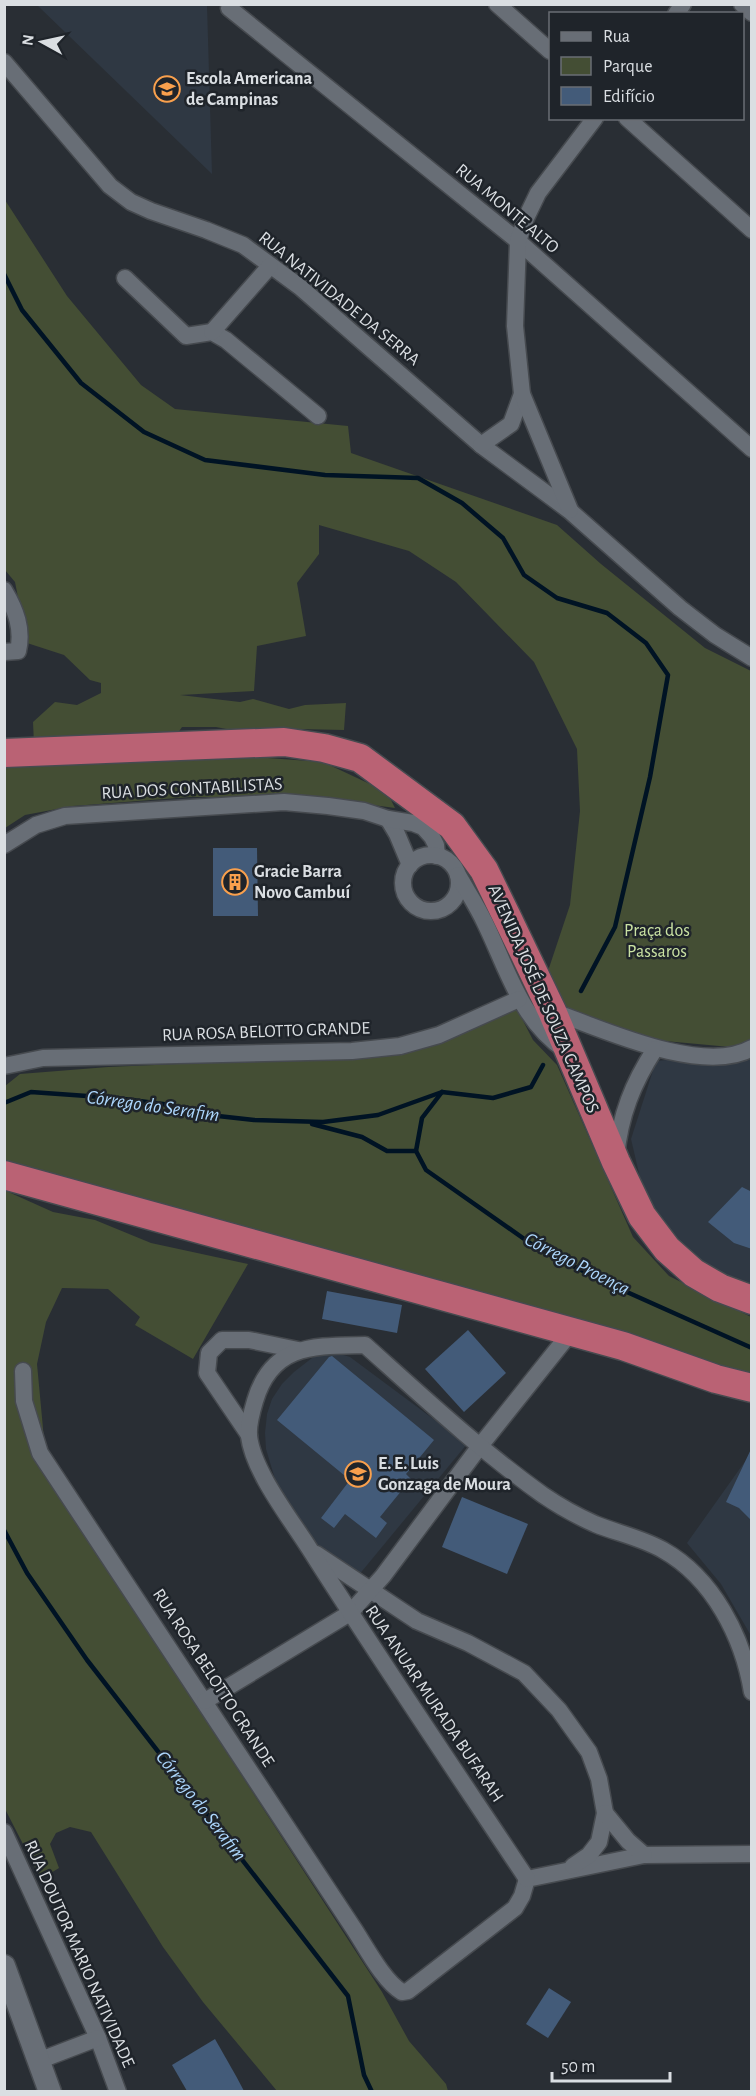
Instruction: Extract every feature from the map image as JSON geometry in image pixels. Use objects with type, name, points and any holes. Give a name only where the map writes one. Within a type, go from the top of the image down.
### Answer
[{"type":"highway","name":"AVENIDA JOSÉ DE SOUZA CAMPOS","points":[[4,753],[284,742],[324,748],[360,758],[452,826],[484,870],[552,1011],[616,1162],[642,1216],[667,1249],[694,1273],[752,1300]]},
{"type":"highway","points":[[5,1175],[623,1346],[717,1379],[752,1388]]},
{"type":"highway","points":[[717,1379],[752,1398]]},
{"type":"main road","points":[[4,1966],[38,2061],[45,2089]]},
{"type":"street","points":[[497,4],[549,50]]},
{"type":"street","points":[[742,4],[752,13]]},
{"type":"street","name":"RUA MONTE ALTO","points":[[229,8],[518,241],[752,449]]},
{"type":"street","name":"RUA NATIVIDADE DA SERRA","points":[[4,62],[110,186],[131,202],[151,211],[243,245],[300,287],[481,445],[570,511],[680,608],[715,635],[752,658]]},
{"type":"street","points":[[570,511],[549,455],[522,394],[515,326],[518,241],[538,193],[593,120]]},
{"type":"street","points":[[629,120],[752,230]]},
{"type":"street","points":[[212,332],[270,266]]},
{"type":"street","points":[[125,278],[186,336],[212,332],[226,340],[318,416]]},
{"type":"street","points":[[481,445],[511,424],[522,394]]},
{"type":"street","points":[[524,476],[541,465],[549,455]]},
{"type":"street","points":[[4,591],[20,625],[18,651],[4,652]]},
{"type":"street","points":[[391,782],[397,834],[410,865]]},
{"type":"street","name":"RUA DOS CONTABILISTAS","points":[[4,844],[36,825],[65,816],[284,802],[364,811],[423,827],[436,845],[437,856],[446,860],[458,874]]},
{"type":"street","points":[[437,856],[427,856],[410,865],[404,877],[404,887],[411,903],[419,909],[436,911],[445,908],[456,897],[459,888],[458,874]]},
{"type":"street","points":[[458,874],[485,923],[519,999],[549,1040],[571,1054]]},
{"type":"street","points":[[456,897],[485,923]]},
{"type":"street","name":"RUA ROSA BELOTTO GRANDE","points":[[4,1066],[43,1058],[352,1050],[400,1046],[439,1035],[519,999]]},
{"type":"street","points":[[552,1011],[655,1049],[729,1057],[752,1048]]},
{"type":"street","points":[[616,1162],[618,1141],[630,1094],[655,1049]]},
{"type":"street","points":[[205,1701],[350,1613],[382,1576],[480,1446],[571,1332]]},
{"type":"street","points":[[249,1436],[207,1373],[209,1353],[222,1340],[249,1340],[298,1350]]},
{"type":"street","name":"RUA ANUAR MURADA BUFARAH","points":[[527,1879],[350,1613],[258,1466],[249,1436],[252,1413],[260,1385],[276,1363],[298,1350],[329,1346],[365,1346],[480,1446],[566,1510],[663,1550],[705,1585],[728,1619],[748,1671],[752,1692]]},
{"type":"street","name":"RUA ROSA BELOTTO GRANDE","points":[[22,1371],[24,1401],[40,1453],[377,1963],[398,1989],[402,1992],[408,1990],[515,1908],[522,1896],[527,1879]]},
{"type":"street","name":"RUA ANUAR MURADA BUFARAH","points":[[311,1550],[417,1622],[468,1643],[524,1672],[559,1710],[589,1752],[599,1779],[605,1813]]},
{"type":"street","points":[[605,1813],[628,1841],[644,1855]]},
{"type":"street","points":[[568,1869],[589,1856],[599,1842],[605,1813]]},
{"type":"street","name":"RUA DOUTOR MARIO NATIVIDADE","points":[[4,1832],[98,2038],[118,2091]]},
{"type":"street","points":[[527,1879],[644,1855],[752,1854]]},
{"type":"street","points":[[38,2061],[98,2038]]},
{"type":"shaded area","name":"Escola Americana de Campinas","points":[[37,5],[207,5],[212,174]]},
{"type":"shaded area","points":[[751,1052],[751,1288],[693,1260],[645,1199],[631,1139],[656,1061]]},
{"type":"shaded area","name":"E. E. Luis Gonzaga de Moura","points":[[328,1350],[350,1357],[467,1444],[358,1576],[314,1543],[278,1489],[266,1449],[267,1414],[272,1399],[294,1372],[312,1358]]},
{"type":"shaded area","points":[[751,1453],[751,1640],[750,1634],[721,1584],[687,1543]]},
{"type":"green space","name":"Praça dos Passaros","points":[[5,200],[67,296],[141,385],[175,409],[348,426],[351,453],[557,525],[601,564],[705,648],[751,671],[751,1040],[741,1048],[654,1040],[569,1013],[547,974],[570,905],[580,811],[577,749],[534,662],[456,582],[409,551],[319,525],[319,554],[297,583],[306,636],[257,646],[254,691],[180,695],[240,702],[253,699],[289,709],[305,705],[346,703],[344,730],[298,729],[253,734],[216,727],[182,727],[175,737],[34,744],[33,722],[55,702],[77,705],[101,693],[101,683],[90,680],[64,655],[27,643],[15,582],[5,570]]},
{"type":"green space","points":[[242,756],[323,762],[387,792],[395,808],[313,797],[190,797],[73,806],[25,815],[5,828],[5,764]]},
{"type":"green space","points":[[517,1009],[533,1040],[557,1065],[633,1237],[669,1276],[751,1317],[751,1379],[5,1175],[5,1086],[20,1074],[108,1067],[247,1061],[450,1039]]},
{"type":"green space","points":[[4,1190],[53,1212],[95,1220],[151,1243],[248,1264],[193,1359],[135,1325],[140,1317],[108,1289],[62,1288],[46,1322],[37,1364],[44,1439],[38,1461],[382,1992],[409,2041],[446,2084],[448,2091],[277,2091],[203,2002],[163,1947],[91,1832],[70,1827],[56,1833],[50,1844],[59,1868],[41,1879],[5,1809]]},
{"type":"building","name":"Gracie Barra Novo Cambuí","points":[[213,848],[257,848],[258,916],[213,916]]},
{"type":"building","points":[[742,1187],[752,1192],[752,1249],[734,1243],[708,1222]]},
{"type":"building","points":[[327,1291],[402,1305],[397,1333],[322,1319]]},
{"type":"building","points":[[468,1330],[506,1373],[464,1412],[425,1369]]},
{"type":"building","points":[[332,1356],[434,1440],[406,1474],[411,1479],[380,1517],[387,1523],[376,1538],[345,1514],[334,1528],[321,1518],[350,1480],[277,1420]]},
{"type":"building","points":[[752,1447],[752,1521],[739,1508],[726,1502]]},
{"type":"building","points":[[462,1497],[528,1524],[507,1574],[442,1547]]},
{"type":"building","points":[[549,1988],[571,2002],[548,2038],[526,2024]]},
{"type":"building","points":[[215,2039],[244,2091],[187,2091],[172,2065]]},
{"type":"waterway","points":[[4,274],[22,310],[81,383],[144,432],[205,460],[325,475],[418,478],[462,503],[503,538],[524,575],[557,598],[607,613],[646,643],[668,675],[650,777],[615,927],[581,991]]},
{"type":"waterway","name":"Córrego do Serafim","points":[[4,1103],[31,1092],[163,1104],[209,1115],[254,1120],[323,1122],[378,1115],[442,1092],[493,1098],[531,1087],[543,1065]]},
{"type":"waterway","name":"Córrego Proença","points":[[442,1092],[422,1118],[416,1151],[426,1170],[537,1248],[609,1284],[752,1348]]},
{"type":"waterway","name":"Córrego do Serafim","points":[[312,1124],[362,1137],[387,1151],[416,1151]]},
{"type":"waterway","name":"Córrego do Serafim","points":[[4,1530],[27,1573],[87,1660],[348,1996],[364,2075],[372,2092]]},
{"type":"place","name":"Escola Americana de Campinas","points":[[167,89]]},
{"type":"place","name":"Gracie Barra Novo Cambuí","points":[[235,882]]},
{"type":"place","name":"E. E. Luis Gonzaga de Moura","points":[[358,1474]]}]
